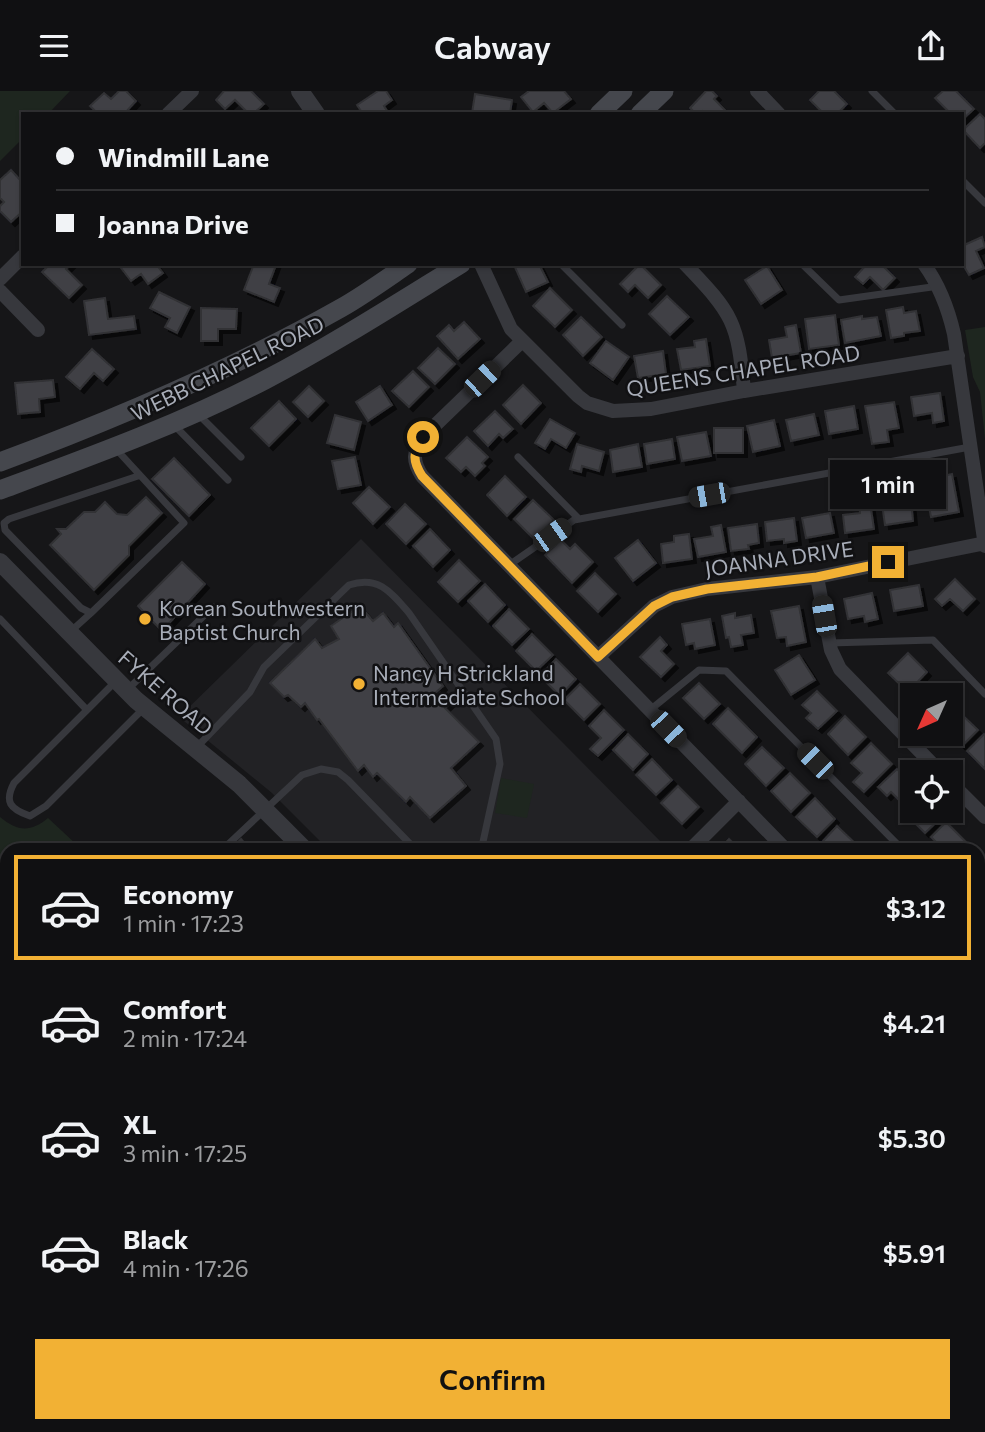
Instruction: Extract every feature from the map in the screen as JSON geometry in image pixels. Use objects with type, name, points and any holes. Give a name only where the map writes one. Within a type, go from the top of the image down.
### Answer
[{"type":"main road","points":[[601,112],[624,91]]},
{"type":"main road","points":[[645,112],[664,91]]},
{"type":"main road","name":"WEBB CHAPEL ROAD","points":[[0,490],[173,423],[263,381],[341,339],[458,266]]},
{"type":"main road","name":"WEBB CHAPEL ROAD","points":[[0,462],[99,424],[294,333],[343,306],[398,267]]},
{"type":"main road","points":[[187,385],[197,412]]},
{"type":"street","points":[[170,112],[192,91]]},
{"type":"street","points":[[300,91],[315,112]]},
{"type":"street","points":[[757,91],[777,112]]},
{"type":"street","points":[[0,279],[21,258]]},
{"type":"street","name":"QUEENS CHAPEL ROAD","points":[[482,266],[511,329],[578,396],[587,403],[606,410],[651,409],[958,356]]},
{"type":"street","points":[[687,266],[721,302],[730,317],[740,347],[744,391]]},
{"type":"street","points":[[925,266],[939,286],[948,309],[958,356],[985,544]]},
{"type":"street","points":[[398,267],[409,296]]},
{"type":"street","points":[[0,291],[38,330]]},
{"type":"street","points":[[522,341],[423,437],[413,459],[422,476],[779,843]]},
{"type":"street","name":"JOANNA DRIVE","points":[[598,657],[654,606],[672,597],[707,589],[817,577],[985,544]]},
{"type":"street","name":"FYKE ROAD","points":[[0,562],[144,708],[196,748],[265,809],[298,843]]},
{"type":"street","points":[[817,577],[829,643],[840,669],[928,760]]},
{"type":"street","points":[[963,795],[985,817]]},
{"type":"street","points":[[697,843],[739,801]]},
{"type":"lane","points":[[873,91],[893,112]]},
{"type":"lane","points":[[964,182],[985,203]]},
{"type":"lane","points":[[563,266],[622,325]]},
{"type":"lane","points":[[804,266],[839,300],[939,286]]},
{"type":"lane","points":[[197,412],[241,457]]},
{"type":"lane","points":[[173,423],[228,480]]},
{"type":"lane","points":[[69,633],[184,523],[114,447]]},
{"type":"lane","points":[[509,565],[574,520],[971,447]]},
{"type":"lane","points":[[518,457],[579,519]]},
{"type":"lane","points":[[91,613],[81,608],[5,530],[4,523],[138,475]]},
{"type":"lane","points":[[196,748],[250,692],[264,667],[349,585],[363,580],[380,585],[393,594],[409,613],[496,739],[500,764],[483,843]]},
{"type":"lane","points":[[144,708],[46,806],[30,816],[17,812],[10,803],[9,793],[14,783],[87,710],[121,686],[214,607]]},
{"type":"lane","points":[[0,619],[87,710]]},
{"type":"lane","points":[[829,643],[933,640],[985,694]]},
{"type":"lane","points":[[650,710],[699,670],[726,671],[896,843]]},
{"type":"lane","points":[[229,843],[302,775],[321,769],[338,772],[348,780],[409,843]]},
{"type":"shaded area","points":[[0,91],[70,91],[50,112],[21,112],[21,140],[0,161]]},
{"type":"shaded area","points":[[985,327],[985,439],[980,392],[973,377],[965,330]]},
{"type":"shaded area","name":"Nancy H Strickland Intermediate School","points":[[361,539],[662,843],[322,843],[272,793],[179,717]]},
{"type":"shaded area","points":[[501,778],[534,784],[527,818],[495,813]]},
{"type":"shaded area","points":[[0,817],[12,825],[24,828],[35,826],[48,818],[75,843],[0,843]]},
{"type":"building","points":[[119,91],[126,91],[136,101],[126,112],[96,112],[90,106],[104,93],[111,99]]},
{"type":"building","points":[[224,91],[251,91],[264,104],[255,112],[247,112],[235,100],[225,109],[216,100]]},
{"type":"building","points":[[378,91],[386,91],[392,100],[384,106],[388,112],[362,112],[357,105]]},
{"type":"building","points":[[529,91],[564,91],[571,99],[554,112],[544,103],[533,112],[521,97]]},
{"type":"building","points":[[706,91],[712,91],[717,96],[714,99],[727,112],[694,112],[690,108]]},
{"type":"building","points":[[819,91],[834,91],[847,104],[839,112],[822,112],[810,100]]},
{"type":"building","points":[[943,91],[956,91],[974,109],[964,118],[964,112],[949,112],[935,98]]},
{"type":"building","points":[[475,94],[512,100],[510,112],[472,112]]},
{"type":"building","points":[[980,114],[985,119],[985,143],[980,148],[964,129]]},
{"type":"building","points":[[11,170],[21,181],[21,213],[11,222],[0,211],[4,202],[0,198],[0,180]]},
{"type":"building","points":[[982,237],[985,247],[976,251],[984,268],[969,275],[964,266],[964,245]]},
{"type":"building","points":[[48,266],[69,266],[66,269],[82,285],[69,298],[42,272]]},
{"type":"building","points":[[120,266],[158,266],[163,273],[148,284],[141,274],[131,281]]},
{"type":"building","points":[[253,266],[276,266],[269,284],[280,288],[274,302],[244,290]]},
{"type":"building","points":[[514,266],[540,266],[548,282],[526,292]]},
{"type":"building","points":[[638,266],[642,266],[661,285],[648,298],[635,285],[628,292],[620,284]]},
{"type":"building","points":[[767,266],[782,290],[761,304],[745,280]]},
{"type":"building","points":[[865,266],[883,266],[895,278],[883,290],[870,277],[863,284],[855,277]]},
{"type":"building","points":[[550,288],[572,310],[555,327],[533,306]]},
{"type":"building","points":[[159,292],[190,307],[177,333],[165,327],[170,318],[150,308]]},
{"type":"building","points":[[667,296],[689,317],[670,335],[649,314]]},
{"type":"building","points":[[105,298],[108,319],[134,316],[136,329],[89,335],[84,301]]},
{"type":"building","points":[[903,307],[904,313],[916,311],[920,331],[891,338],[886,310]]},
{"type":"building","points":[[201,308],[237,309],[236,329],[218,329],[218,341],[201,341]]},
{"type":"building","points":[[835,315],[839,345],[809,349],[805,319]]},
{"type":"building","points":[[862,316],[862,319],[877,317],[881,336],[845,343],[841,320]]},
{"type":"building","points":[[581,317],[602,337],[583,356],[563,335]]},
{"type":"building","points":[[464,322],[480,339],[458,359],[437,336],[449,325],[454,331]]},
{"type":"building","points":[[796,325],[801,353],[772,358],[769,340],[787,337],[785,327]]},
{"type":"building","points":[[706,339],[710,366],[681,370],[677,349],[695,347],[694,341]]},
{"type":"building","points":[[606,341],[629,357],[613,380],[590,363]]},
{"type":"building","points":[[438,348],[455,364],[435,384],[418,368]]},
{"type":"building","points":[[92,349],[114,369],[103,381],[94,373],[80,389],[66,377]]},
{"type":"building","points":[[663,351],[666,374],[638,378],[634,356]]},
{"type":"building","points":[[413,371],[429,387],[409,407],[392,391]]},
{"type":"building","points":[[53,380],[55,397],[39,399],[40,412],[18,414],[15,383]]},
{"type":"building","points":[[523,385],[541,403],[521,424],[503,405]]},
{"type":"building","points":[[309,386],[324,401],[308,417],[293,402]]},
{"type":"building","points":[[380,386],[392,405],[368,421],[356,402]]},
{"type":"building","points":[[940,393],[944,421],[933,423],[932,413],[914,416],[911,397]]},
{"type":"building","points":[[279,401],[296,419],[269,446],[251,428]]},
{"type":"building","points":[[894,402],[899,428],[887,430],[889,442],[872,444],[865,406]]},
{"type":"building","points":[[854,406],[858,429],[829,434],[825,411]]},
{"type":"building","points":[[495,411],[513,429],[503,438],[499,434],[488,446],[474,431]]},
{"type":"building","points":[[814,414],[819,435],[791,441],[786,420]]},
{"type":"building","points":[[335,415],[361,422],[354,450],[327,443]]},
{"type":"building","points":[[550,419],[575,433],[566,448],[551,439],[545,449],[535,443]]},
{"type":"building","points":[[774,420],[780,446],[753,452],[747,426]]},
{"type":"building","points":[[714,428],[743,428],[743,453],[714,453]]},
{"type":"building","points":[[706,432],[711,456],[682,461],[677,437]]},
{"type":"building","points":[[467,437],[488,457],[482,463],[485,466],[475,476],[466,467],[461,472],[446,458]]},
{"type":"building","points":[[672,439],[675,459],[647,464],[644,444]]},
{"type":"building","points":[[577,444],[604,452],[599,471],[582,466],[581,472],[570,469]]},
{"type":"building","points":[[638,444],[642,467],[613,472],[610,450]]},
{"type":"building","points":[[355,457],[361,485],[338,489],[332,461]]},
{"type":"building","points":[[174,458],[210,495],[189,516],[152,479]]},
{"type":"building","points":[[952,474],[959,512],[931,517],[927,497],[942,494],[938,477]]},
{"type":"building","points":[[505,476],[526,497],[507,516],[487,495]]},
{"type":"building","points":[[369,487],[390,507],[373,524],[353,503]]},
{"type":"building","points":[[146,497],[162,513],[129,546],[129,555],[94,590],[50,545],[61,534],[57,529],[66,529],[84,512],[95,512],[105,502],[117,514],[127,515]]},
{"type":"building","points":[[533,500],[554,520],[534,539],[514,519]]},
{"type":"building","points":[[911,500],[913,521],[885,525],[882,504]]},
{"type":"building","points":[[870,502],[874,529],[845,533],[843,515],[860,513],[859,503]]},
{"type":"building","points":[[405,504],[426,524],[406,544],[386,524]]},
{"type":"building","points":[[830,513],[834,533],[806,538],[802,518]]},
{"type":"building","points":[[794,518],[797,541],[767,541],[765,522]]},
{"type":"building","points":[[757,524],[759,543],[748,545],[749,549],[731,551],[728,528]]},
{"type":"building","points":[[721,525],[726,552],[698,557],[694,539],[713,536],[711,527]]},
{"type":"building","points":[[430,529],[450,550],[433,567],[413,546]]},
{"type":"building","points":[[689,534],[692,559],[663,563],[661,544],[674,542],[674,536]]},
{"type":"building","points":[[561,540],[570,549],[575,544],[593,562],[572,583],[545,555]]},
{"type":"building","points":[[638,540],[656,563],[633,581],[615,558]]},
{"type":"building","points":[[459,560],[480,581],[458,602],[438,582]]},
{"type":"building","points":[[182,562],[205,584],[162,631],[138,606]]},
{"type":"building","points":[[595,573],[616,594],[598,612],[577,591]]},
{"type":"building","points":[[955,579],[975,599],[963,611],[950,599],[942,606],[935,599]]},
{"type":"building","points":[[485,584],[505,605],[488,622],[468,601]]},
{"type":"building","points":[[919,585],[923,606],[894,611],[890,590]]},
{"type":"building","points":[[872,593],[878,619],[865,622],[864,616],[848,619],[844,599]]},
{"type":"building","points":[[360,606],[373,621],[383,613],[394,627],[398,623],[443,686],[433,695],[435,698],[440,693],[450,703],[445,708],[479,742],[451,768],[466,786],[430,818],[410,797],[406,802],[377,773],[373,777],[364,765],[358,771],[305,703],[301,707],[288,695],[284,697],[270,683],[315,639],[322,648],[339,639],[331,626]]},
{"type":"building","points":[[799,606],[806,642],[787,646],[786,637],[777,638],[771,611]]},
{"type":"building","points":[[509,609],[529,629],[512,645],[493,626]]},
{"type":"building","points":[[735,613],[735,618],[751,615],[754,633],[741,635],[743,645],[731,647],[729,637],[726,638],[722,616]]},
{"type":"building","points":[[710,619],[715,645],[695,649],[694,643],[686,645],[682,624]]},
{"type":"building","points":[[532,634],[553,655],[536,671],[516,651]]},
{"type":"building","points":[[660,637],[667,645],[661,651],[674,664],[661,677],[640,657]]},
{"type":"building","points":[[908,653],[927,672],[917,683],[900,684],[888,673]]},
{"type":"building","points":[[799,655],[815,680],[791,695],[775,670]]},
{"type":"building","points":[[556,659],[576,679],[560,696],[540,676]]},
{"type":"building","points":[[699,683],[720,704],[704,719],[683,698]]},
{"type":"building","points":[[580,684],[600,704],[584,720],[564,700]]},
{"type":"building","points":[[817,691],[837,711],[818,729],[806,718],[811,713],[802,705]]},
{"type":"building","points":[[728,708],[757,737],[742,753],[713,724]]},
{"type":"building","points":[[604,710],[624,730],[598,756],[590,749],[601,738],[589,726]]},
{"type":"building","points":[[845,716],[866,737],[848,755],[828,734]]},
{"type":"building","points":[[963,716],[978,730],[963,745]]},
{"type":"building","points":[[628,734],[648,754],[633,770],[613,750]]},
{"type":"building","points":[[985,735],[985,769],[967,751]]},
{"type":"building","points":[[871,743],[892,764],[864,792],[853,782],[862,773],[851,763]]},
{"type":"building","points":[[762,747],[784,768],[766,786],[745,764]]},
{"type":"building","points":[[652,759],[672,780],[656,795],[636,775]]},
{"type":"building","points":[[897,769],[900,772],[900,801],[891,792],[887,796],[878,787]]},
{"type":"building","points":[[790,773],[810,793],[791,812],[771,791]]},
{"type":"building","points":[[678,786],[699,807],[682,824],[661,803]]},
{"type":"building","points":[[815,798],[835,819],[817,837],[796,817]]},
{"type":"building","points":[[915,823],[936,823],[925,833]]},
{"type":"building","points":[[945,823],[966,842],[965,843],[937,843],[931,837]]},
{"type":"building","points":[[837,826],[855,843],[825,843],[823,841]]},
{"type":"place","name":"Korean Southwestern Baptist Church","points":[[145,619]]},
{"type":"place","name":"Nancy H Strickland Intermediate School","points":[[359,684]]},
{"type":"route","points":[[423,437],[413,459],[422,476],[598,657],[654,606],[672,597],[707,589],[817,577],[888,562]]}]
